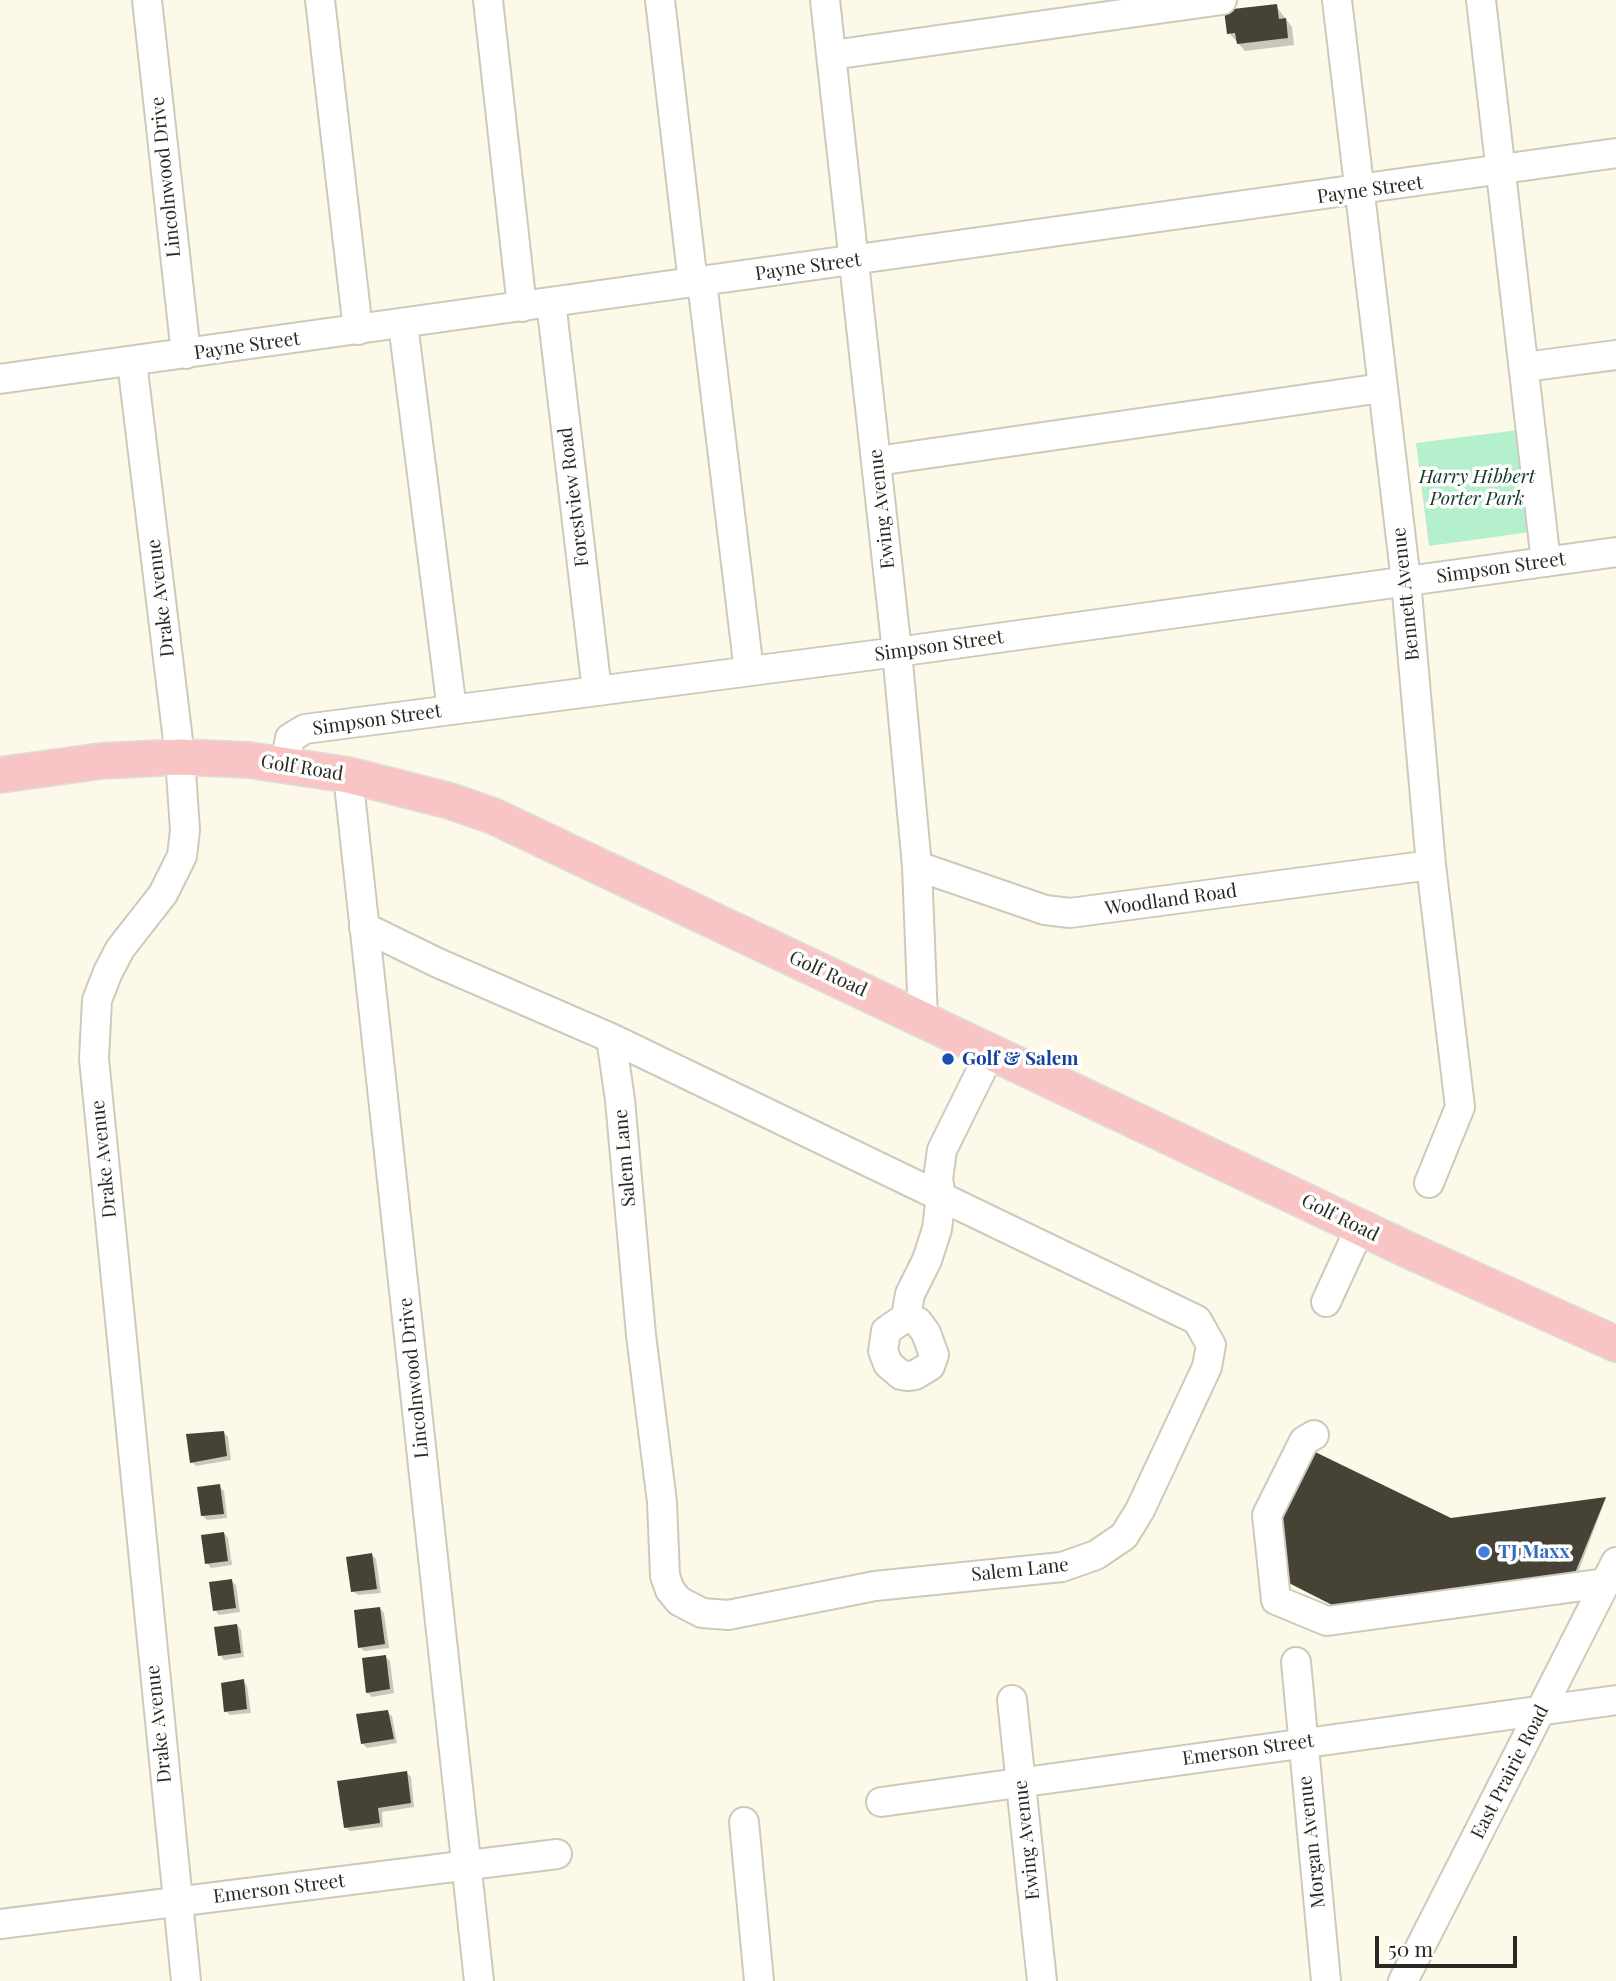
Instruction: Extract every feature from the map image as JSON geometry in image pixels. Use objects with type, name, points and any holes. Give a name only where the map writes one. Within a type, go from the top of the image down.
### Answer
[{"type":"main road","name":"Golf Road","points":[[0,775],[101,761],[180,757],[285,764],[348,775],[450,801],[493,816],[1360,1227],[1616,1344]]},
{"type":"street","name":"Lincolnwood Drive","points":[[147,0],[186,354]]},
{"type":"street","points":[[320,0],[358,330]]},
{"type":"street","points":[[488,0],[522,307]]},
{"type":"street","points":[[660,0],[749,671]]},
{"type":"street","name":"Ewing Avenue","points":[[825,0],[897,652],[917,866],[923,1018]]},
{"type":"street","points":[[832,55],[1188,2],[1222,0]]},
{"type":"street","name":"Bennett Avenue","points":[[1337,0],[1406,581],[1431,865],[1460,1107],[1429,1183]]},
{"type":"street","points":[[1481,0],[1546,562]]},
{"type":"street","name":"Payne Street","points":[[0,380],[1358,192],[1616,153]]},
{"type":"street","name":"Forestview Road","points":[[551,302],[597,691]]},
{"type":"street","points":[[403,324],[452,710]]},
{"type":"street","points":[[1525,367],[1616,355]]},
{"type":"street","name":"Drake Avenue","points":[[132,362],[180,757],[185,830],[182,856],[163,894],[120,949],[108,972],[97,1000],[94,1059],[186,1981]]},
{"type":"street","points":[[877,461],[1382,388]]},
{"type":"street","name":"Simpson Street","points":[[285,764],[290,738],[305,729],[897,652],[1616,552]]},
{"type":"street","name":"Lincolnwood Drive","points":[[348,775],[479,1981]]},
{"type":"street","name":"Woodland Road","points":[[917,866],[1045,910],[1070,913],[1431,865]]},
{"type":"street","name":"Salem Lane","points":[[364,927],[438,963],[611,1038],[1184,1313],[1204,1328],[1211,1345],[1207,1367],[1136,1517],[1124,1536],[1081,1563],[1062,1567],[875,1586],[728,1615],[716,1616],[690,1608],[670,1590],[665,1576],[662,1502],[641,1335],[620,1100],[611,1038]]},
{"type":"street","points":[[906,1317],[909,1294],[935,1237],[941,1196],[938,1178],[942,1150],[991,1051]]},
{"type":"street","points":[[1326,1302],[1360,1227]]},
{"type":"street","points":[[1314,1435],[1304,1441],[1267,1516],[1276,1600],[1327,1621],[1611,1573]]},
{"type":"street","name":"East Prairie Road","points":[[1403,1981],[1611,1573]]},
{"type":"street","name":"Morgan Avenue","points":[[1296,1662],[1326,1981]]},
{"type":"street","name":"Ewing Avenue","points":[[1012,1700],[1042,1981]]},
{"type":"street","name":"Emerson Street","points":[[881,1802],[1616,1700]]},
{"type":"street","points":[[744,1822],[759,1981]]},
{"type":"street","name":"Emerson Street","points":[[0,1924],[557,1854]]},
{"type":"green space","name":"Harry Hibbert Porter Park","points":[[1526,429],[1538,531],[1429,546],[1416,443]]},
{"type":"building","points":[[1277,4],[1279,19],[1286,18],[1288,38],[1237,44],[1235,33],[1227,34],[1224,10]]},
{"type":"building","points":[[224,1431],[227,1456],[190,1463],[186,1434]]},
{"type":"building","points":[[1309,1449],[1451,1518],[1606,1497],[1575,1573],[1345,1604],[1342,1610],[1279,1578],[1275,1518]]},
{"type":"building","points":[[220,1484],[224,1514],[201,1516],[197,1487]]},
{"type":"building","points":[[224,1532],[228,1561],[205,1564],[201,1535]]},
{"type":"building","points":[[372,1553],[377,1589],[351,1592],[346,1557]]},
{"type":"building","points":[[232,1579],[236,1608],[213,1611],[209,1582]]},
{"type":"building","points":[[380,1607],[385,1644],[358,1648],[354,1610]]},
{"type":"building","points":[[237,1624],[241,1653],[218,1656],[214,1627]]},
{"type":"building","points":[[386,1655],[390,1689],[366,1693],[362,1658]]},
{"type":"building","points":[[244,1679],[247,1709],[224,1712],[221,1683]]},
{"type":"building","points":[[388,1710],[394,1739],[361,1744],[356,1714]]},
{"type":"building","points":[[407,1771],[411,1803],[378,1808],[380,1823],[344,1828],[337,1781]]},
{"type":"place","name":"Golf & Salem","points":[[948,1059]]},
{"type":"place","name":"TJ Maxx","points":[[1484,1552]]}]
